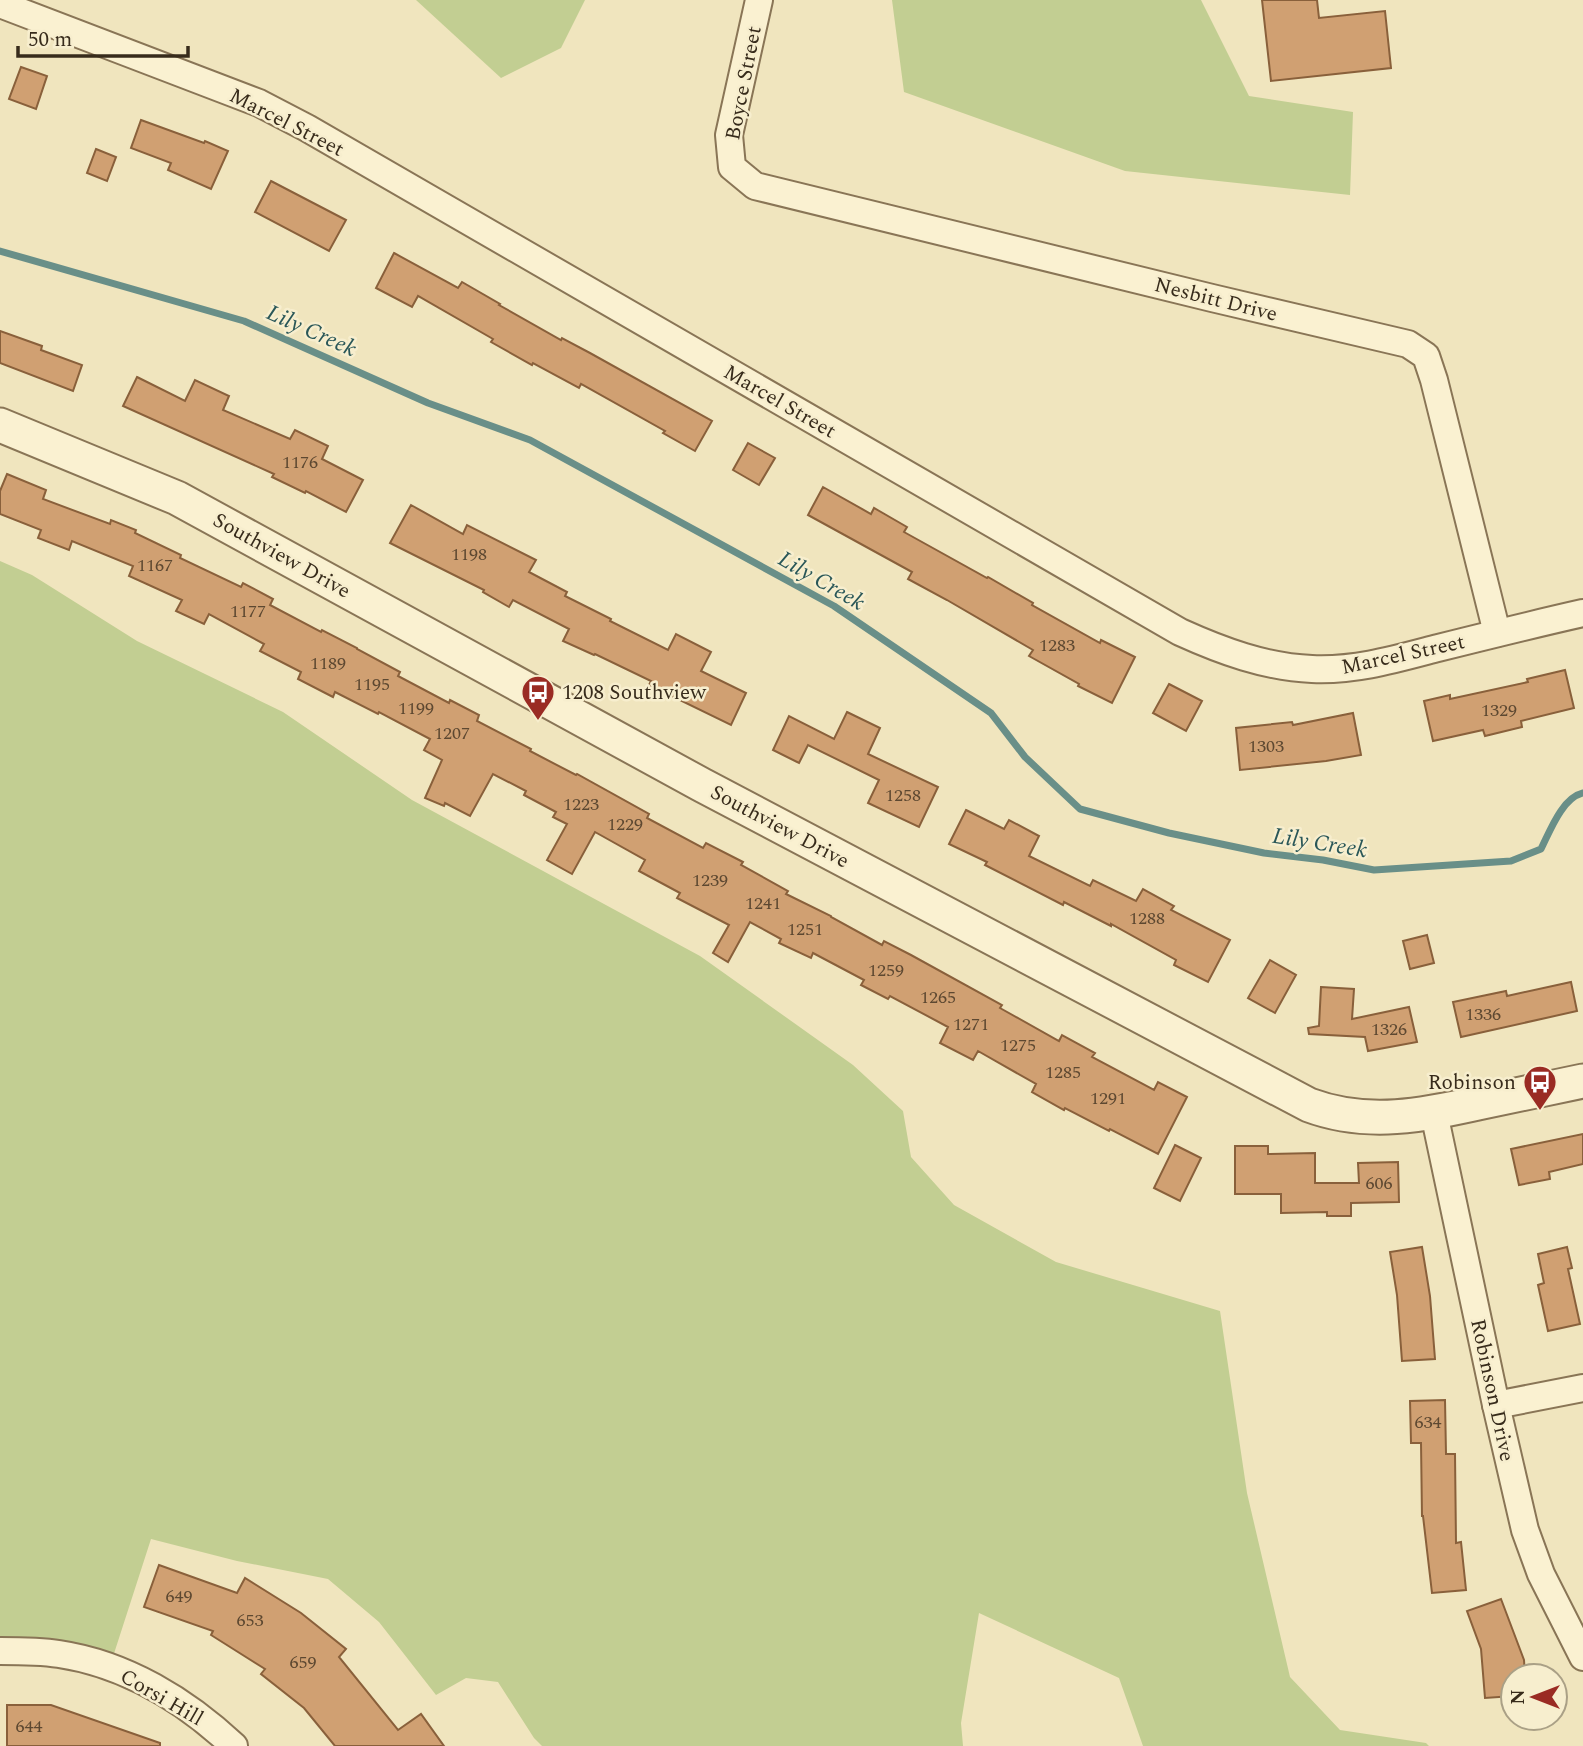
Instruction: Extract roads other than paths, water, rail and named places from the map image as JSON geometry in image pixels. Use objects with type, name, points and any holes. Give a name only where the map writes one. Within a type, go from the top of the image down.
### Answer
[{"type":"street","name":"Boyce Street","points":[[732,167],[729,135],[759,0]]},
{"type":"street","name":"Marcel Street","points":[[0,4],[271,109],[1168,625],[1215,648],[1285,667],[1337,670],[1364,667],[1583,614]]},
{"type":"street","name":"Nesbitt Drive","points":[[732,167],[755,186],[1408,344],[1426,356],[1434,380],[1497,633]]},
{"type":"street","name":"Southview Drive","points":[[0,425],[187,503],[702,785],[1309,1105],[1352,1117],[1395,1118],[1583,1081]]},
{"type":"street","name":"Robinson Drive","points":[[1434,1112],[1525,1530],[1541,1574],[1583,1657]]},
{"type":"street","points":[[1496,1405],[1583,1388]]},
{"type":"street","name":"Corsi Hill","points":[[0,1651],[63,1654],[128,1674],[195,1713],[234,1746]]},
{"type":"waterway","name":"Lily Creek","points":[[0,251],[244,321],[428,403],[530,440],[834,606],[991,713],[1025,757],[1080,809],[1169,833],[1264,853],[1374,870],[1511,861],[1541,849],[1563,808],[1583,793]]},
{"type":"place","name":"1208 Southview","points":[[538,722]]},
{"type":"place","name":"Robinson","points":[[1540,1112]]}]
